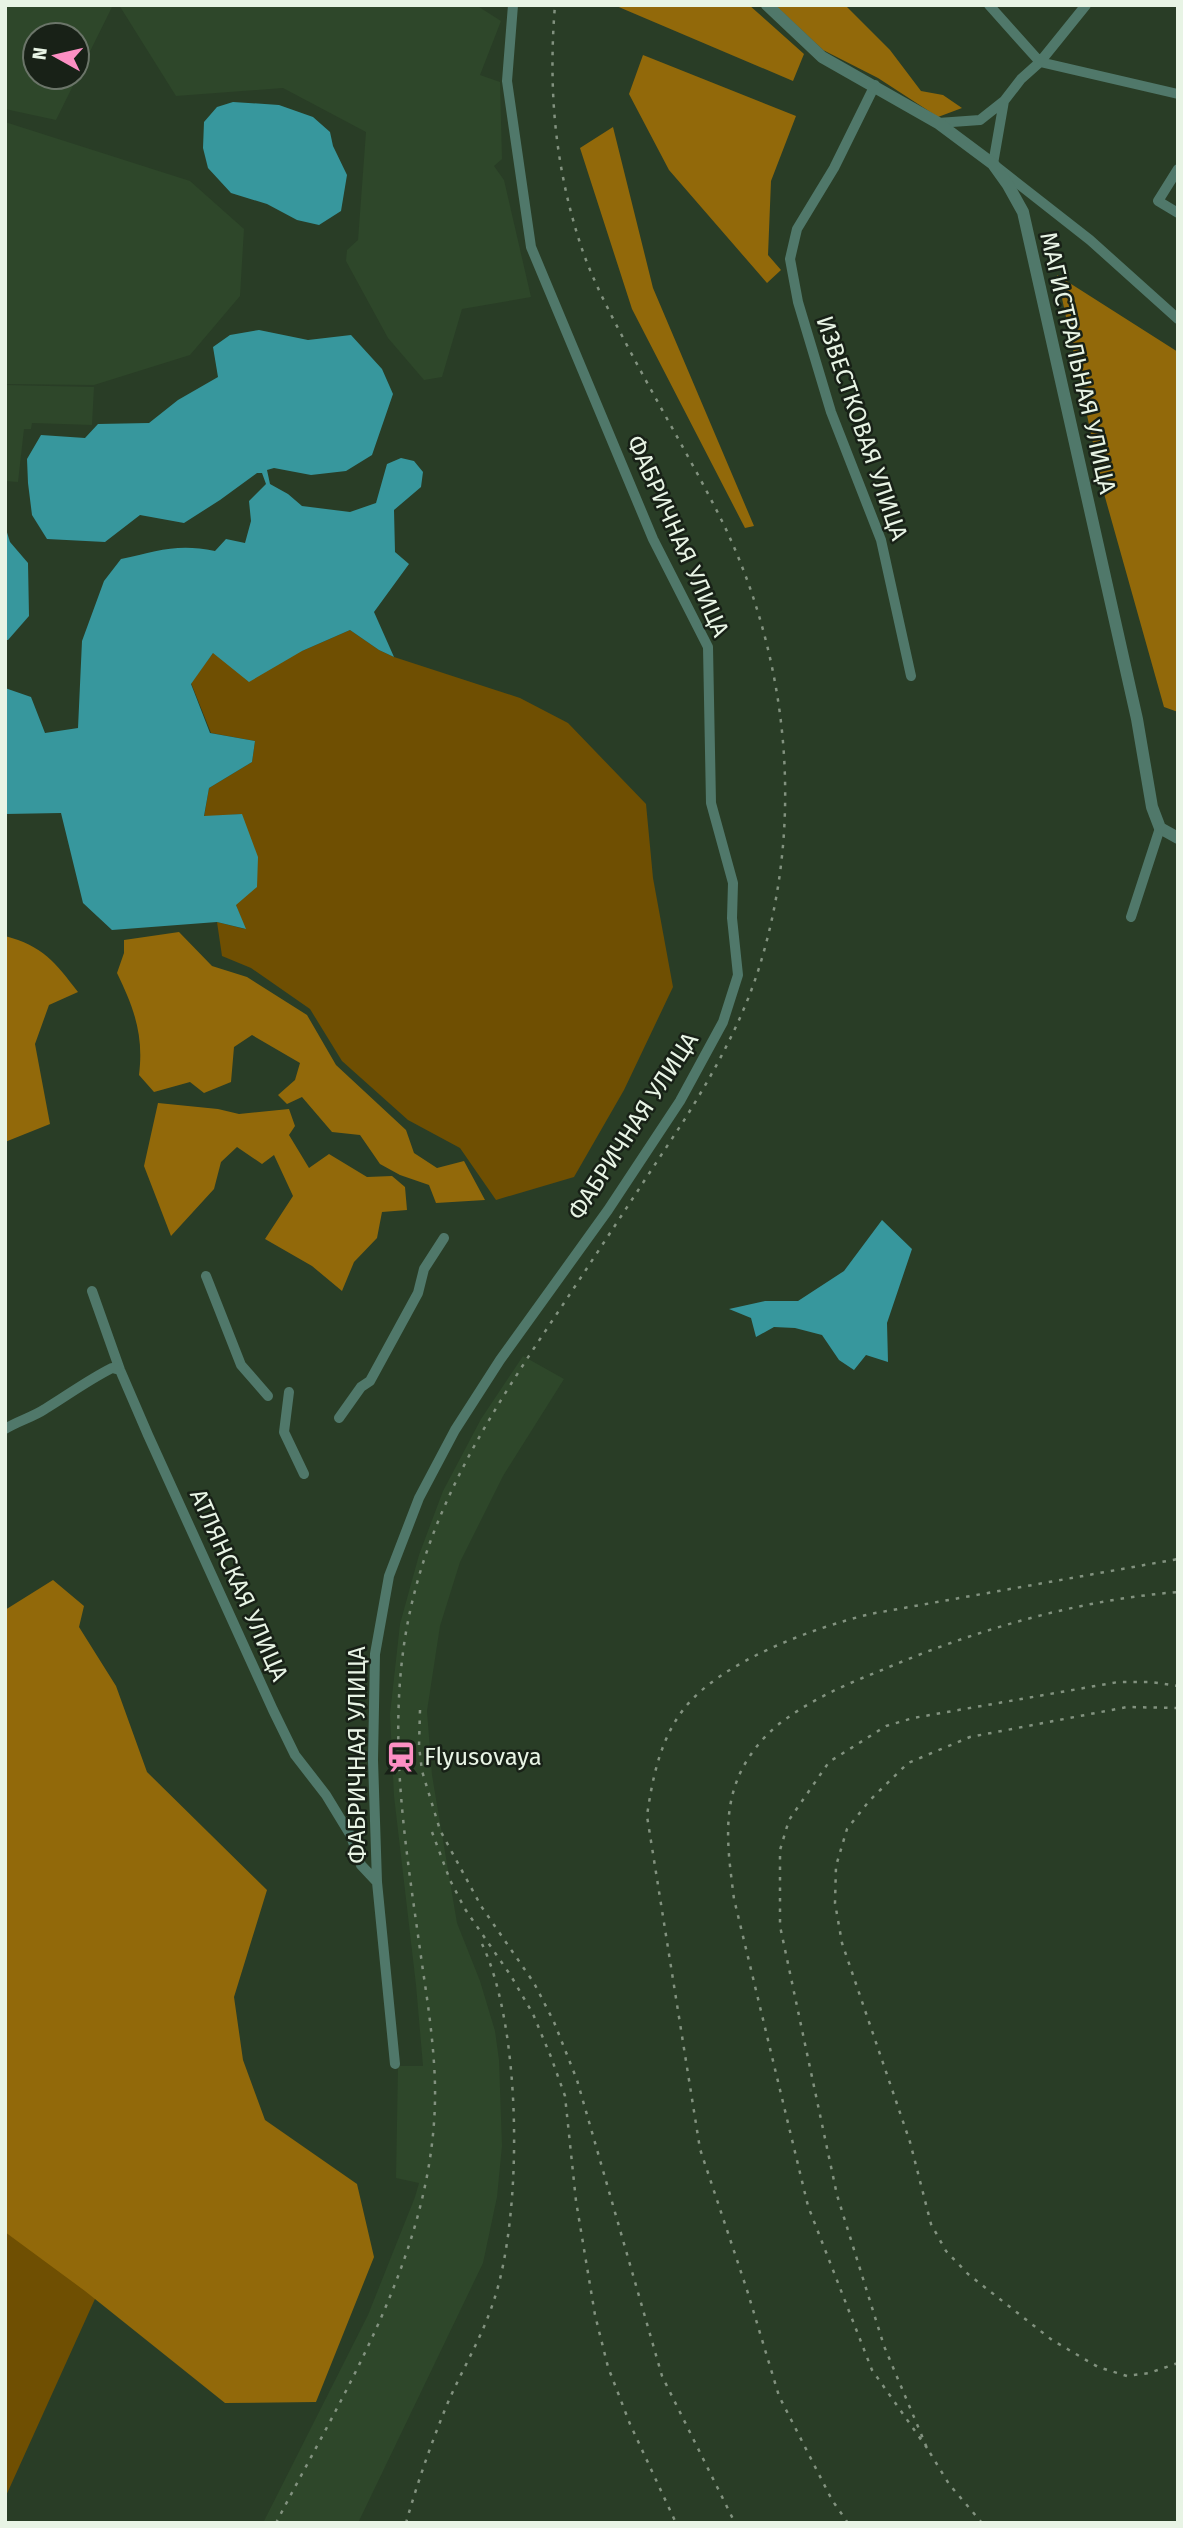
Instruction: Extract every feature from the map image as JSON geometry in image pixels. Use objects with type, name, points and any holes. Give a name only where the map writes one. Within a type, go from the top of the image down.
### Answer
[{"type":"street","name":"ФАБРИЧНАЯ УЛИЦА","points":[[395,2064],[377,1882],[373,1760],[375,1654],[389,1576],[419,1498],[455,1430],[500,1360],[608,1210],[680,1101],[723,1022],[738,975],[732,918],[733,883],[711,803],[708,647],[653,539],[531,247],[507,81],[513,5]]},
{"type":"street","name":"МАГИСТРАЛЬНАЯ УЛИЦА","points":[[767,5],[822,57],[938,123],[993,164],[1023,212],[1137,719],[1152,807],[1160,828]]},
{"type":"street","points":[[989,5],[1040,62],[1178,94]]},
{"type":"street","points":[[938,123],[980,120],[1004,101],[1086,5]]},
{"type":"street","name":"ИЗВЕСТКОВАЯ УЛИЦА","points":[[874,85],[834,168],[797,229],[790,259],[798,302],[831,412],[881,540],[911,676]]},
{"type":"street","points":[[1004,101],[993,164],[1090,240],[1178,319]]},
{"type":"street","points":[[1178,169],[1158,201],[1178,213]]},
{"type":"street","points":[[1131,918],[1160,828],[1178,838]]},
{"type":"street","points":[[339,1419],[361,1387],[370,1381],[418,1293],[424,1269],[444,1238]]},
{"type":"street","points":[[206,1276],[241,1365],[268,1396]]},
{"type":"street","name":"АТЛЯНСКАЯ УЛИЦА","points":[[92,1291],[120,1370],[295,1755],[326,1795],[351,1836],[361,1865],[377,1882]]},
{"type":"street","points":[[5,1429],[21,1419],[43,1411],[89,1379],[112,1368],[120,1370]]},
{"type":"street","points":[[289,1392],[284,1432],[304,1474]]},
{"type":"shaded area","points":[[5,5],[113,5],[91,49],[91,21],[21,21],[21,91],[70,91],[56,120],[5,109]]},
{"type":"shaded area","points":[[119,5],[476,5],[501,21],[480,75],[500,82],[502,159],[494,166],[504,180],[531,297],[462,309],[442,377],[424,380],[388,338],[346,261],[347,250],[358,240],[366,132],[283,88],[176,96]]},
{"type":"shaded area","points":[[614,5],[749,5],[804,54],[793,81]]},
{"type":"shaded area","points":[[775,5],[845,5],[890,50],[921,91],[943,95],[962,108],[938,117],[878,78],[823,50]]},
{"type":"shaded area","points":[[643,55],[796,116],[771,181],[768,255],[781,270],[767,283],[669,170],[629,94]]},
{"type":"shaded area","points":[[5,122],[190,181],[244,229],[240,296],[190,355],[94,385],[5,384]]},
{"type":"shaded area","points":[[613,127],[653,288],[754,526],[745,528],[632,309],[580,148]]},
{"type":"shaded area","points":[[1057,275],[1178,352],[1178,712],[1164,707],[1103,490]]},
{"type":"shaded area","points":[[5,385],[94,387],[92,425],[32,423],[31,429],[24,429],[18,482],[5,481]]},
{"type":"shaded area","points":[[350,630],[394,657],[520,698],[568,723],[646,804],[653,878],[673,987],[624,1090],[574,1177],[496,1200],[460,1148],[408,1120],[342,1061],[310,1009],[251,968],[222,956],[217,922],[245,929],[236,905],[242,814],[204,817],[209,788],[252,762],[255,741],[211,733],[191,683],[213,653],[302,651]]},
{"type":"shaded area","points":[[179,932],[212,966],[247,977],[307,1015],[336,1065],[406,1130],[414,1153],[437,1168],[464,1161],[485,1200],[436,1203],[429,1185],[400,1175],[380,1164],[360,1135],[332,1132],[302,1097],[287,1104],[278,1095],[295,1080],[300,1063],[252,1035],[234,1047],[231,1082],[204,1093],[190,1082],[154,1092],[139,1075],[139,1034],[117,973],[124,953],[124,940]]},
{"type":"shaded area","points":[[5,936],[29,945],[47,956],[78,992],[49,1005],[35,1044],[50,1124],[5,1142]]},
{"type":"shaded area","points":[[158,1103],[218,1109],[239,1114],[289,1109],[295,1126],[289,1135],[309,1168],[329,1154],[367,1177],[392,1176],[405,1187],[407,1210],[382,1212],[377,1238],[354,1262],[342,1291],[312,1266],[265,1239],[293,1196],[274,1155],[262,1164],[237,1147],[221,1162],[214,1189],[171,1236],[144,1166]]},
{"type":"shaded area","points":[[523,1356],[564,1379],[503,1476],[460,1562],[440,1626],[427,1711],[432,1775],[457,1923],[480,1981],[495,2031],[499,2060],[502,2146],[497,2197],[483,2263],[358,2523],[263,2523],[368,2315],[419,2183],[396,2178],[398,2066],[423,2066],[394,1796],[390,1714],[400,1624],[419,1555],[443,1491],[481,1419]]},
{"type":"shaded area","points":[[53,1580],[84,1606],[79,1627],[116,1686],[147,1772],[267,1890],[234,1997],[243,2060],[265,2120],[357,2184],[374,2257],[316,2402],[225,2403],[85,2291],[5,2232],[5,1610]]},
{"type":"shaded area","points":[[5,2227],[99,2290],[5,2498]]},
{"type":"water","points":[[233,102],[279,105],[313,117],[330,132],[333,146],[347,175],[341,211],[319,225],[297,220],[267,204],[231,193],[208,168],[203,148],[204,122],[217,107]]},
{"type":"water","points":[[259,330],[308,340],[351,335],[382,369],[393,394],[372,455],[346,471],[311,475],[274,468],[267,470],[270,484],[302,506],[350,512],[376,503],[387,464],[401,458],[414,461],[423,472],[421,487],[394,510],[395,552],[409,564],[374,612],[394,657],[350,630],[302,651],[249,682],[213,653],[191,684],[210,733],[255,741],[252,762],[209,788],[204,816],[242,814],[258,857],[257,887],[236,905],[246,929],[217,922],[112,930],[83,903],[61,813],[5,814],[5,688],[31,697],[45,733],[78,728],[82,641],[104,581],[121,559],[178,548],[215,551],[226,539],[245,543],[251,521],[249,501],[266,484],[262,473],[257,473],[184,523],[140,515],[105,542],[47,539],[32,515],[27,459],[41,435],[85,438],[98,424],[149,423],[178,400],[218,377],[213,347],[230,335]]},
{"type":"water","points":[[5,526],[10,542],[28,563],[29,616],[8,640],[5,640]]},
{"type":"water","points":[[882,1220],[912,1249],[887,1323],[888,1362],[866,1355],[854,1370],[839,1360],[822,1335],[795,1328],[774,1327],[756,1337],[751,1318],[729,1309],[765,1301],[798,1301],[844,1271]]},
{"type":"railway","points":[[276,2523],[383,2313],[405,2258],[421,2202],[432,2144],[435,2085],[433,2055],[405,1840],[399,1757],[401,1674],[406,1632],[416,1586],[430,1541],[448,1499],[490,1418],[683,1122],[726,1047],[759,968],[773,912],[782,855],[785,798],[783,741],[763,628],[745,574],[722,521],[616,325],[583,252],[566,191],[556,130],[552,68],[555,5]]},
{"type":"railway","points":[[848,2523],[832,2500],[779,2396],[700,2149],[647,1816],[663,1747],[683,1710],[719,1677],[769,1649],[822,1628],[870,1614],[1178,1559]]},
{"type":"railway","points":[[927,2448],[872,2370],[808,2206],[734,1899],[728,1838],[733,1793],[746,1762],[769,1733],[807,1705],[843,1686],[917,1655],[1027,1619],[1102,1602],[1178,1592]]},
{"type":"railway","points":[[982,2523],[949,2484],[927,2448],[884,2346],[837,2195],[780,1926],[780,1850],[789,1820],[829,1762],[886,1726],[913,1718],[1118,1682],[1151,1682],[1178,1686]]},
{"type":"railway","points":[[1178,1708],[1127,1707],[970,1737],[908,1763],[870,1800],[847,1829],[836,1866],[835,1903],[842,1943],[910,2142],[931,2224],[946,2251],[968,2274],[1052,2340],[1098,2367],[1127,2376],[1149,2373],[1178,2363]]},
{"type":"railway","points":[[420,1710],[419,1746],[422,1771],[440,1830],[481,1906],[534,1983],[554,2022],[577,2080],[662,2376],[735,2523]]},
{"type":"railway","points":[[432,1832],[450,1880],[465,1909],[511,1976],[533,2014],[565,2096],[576,2201],[595,2315],[608,2367],[630,2424],[676,2523]]},
{"type":"railway","points":[[406,2523],[440,2421],[484,2328],[494,2300],[510,2219],[514,2120],[511,2070],[505,2022],[495,1980],[482,1944]]},
{"type":"place","name":"Flyusovaya","points":[[401,1757]]}]
